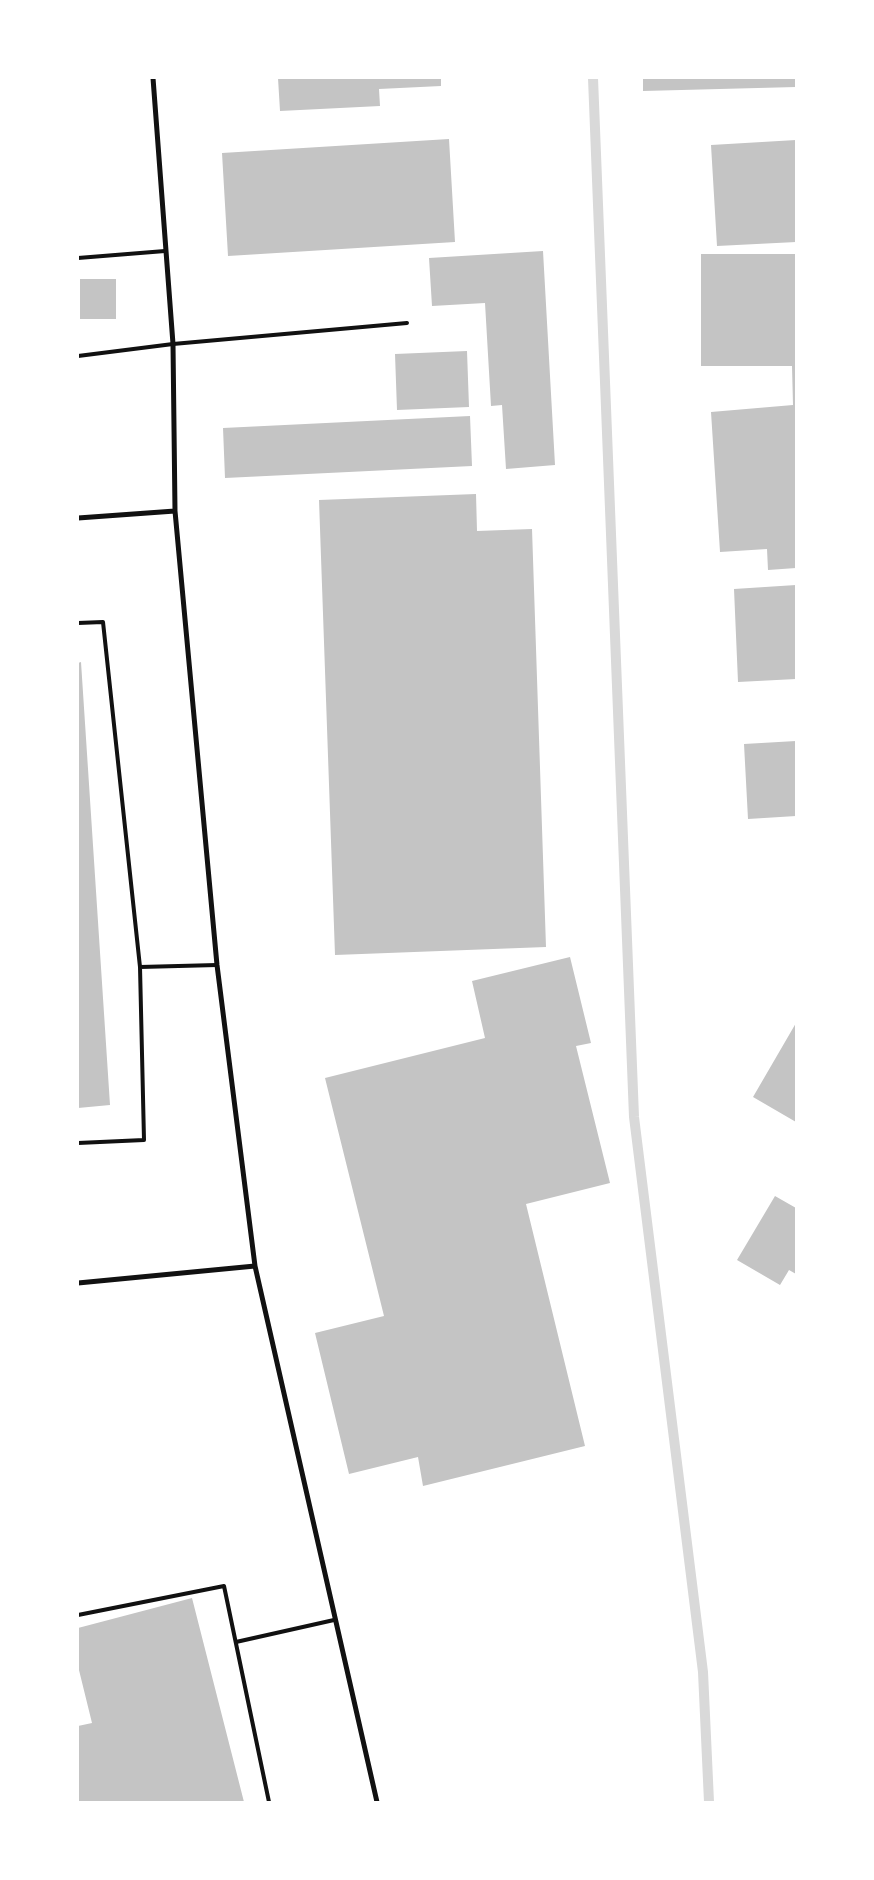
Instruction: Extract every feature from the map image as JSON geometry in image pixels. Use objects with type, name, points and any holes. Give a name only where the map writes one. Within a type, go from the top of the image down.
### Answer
[{"type":"street","points":[[153,78],[172,344],[175,512],[217,965],[255,1266],[376,1802]]},
{"type":"street","points":[[78,518],[175,512]]},
{"type":"street","points":[[78,1284],[255,1266]]},
{"type":"lane","points":[[78,258],[166,251]]},
{"type":"lane","points":[[78,356],[172,344],[407,322]]},
{"type":"lane","points":[[78,623],[103,622],[140,967],[144,1140],[78,1143]]},
{"type":"lane","points":[[140,967],[217,965]]},
{"type":"lane","points":[[78,1615],[224,1586],[269,1802]]},
{"type":"lane","points":[[236,1642],[334,1620]]},
{"type":"building","points":[[278,78],[441,78],[441,86],[379,89],[380,106],[280,111]]},
{"type":"building","points":[[643,78],[796,78],[796,87],[643,91]]},
{"type":"building","points":[[449,139],[455,242],[228,256],[222,153]]},
{"type":"building","points":[[796,140],[796,242],[717,246],[711,145]]},
{"type":"building","points":[[543,251],[555,465],[506,469],[502,405],[491,406],[485,303],[432,306],[429,258]]},
{"type":"building","points":[[701,254],[796,254],[796,568],[768,570],[767,549],[720,552],[711,412],[793,405],[792,366],[701,366]]},
{"type":"building","points":[[80,279],[116,279],[116,319],[80,319]]},
{"type":"building","points":[[467,351],[469,407],[397,410],[395,354]]},
{"type":"building","points":[[470,416],[472,466],[225,478],[223,428]]},
{"type":"building","points":[[476,494],[477,531],[532,529],[546,947],[335,955],[319,500]]},
{"type":"building","points":[[796,585],[796,679],[738,682],[734,589]]},
{"type":"building","points":[[81,662],[110,1105],[78,1108],[78,663]]},
{"type":"building","points":[[796,741],[796,816],[748,819],[744,744]]},
{"type":"building","points":[[570,957],[591,1043],[576,1046],[610,1183],[526,1204],[585,1446],[423,1486],[418,1457],[349,1474],[315,1333],[384,1316],[325,1078],[485,1038],[472,981]]},
{"type":"building","points":[[796,1023],[796,1122],[753,1097]]},
{"type":"building","points":[[775,1196],[796,1208],[796,1274],[789,1270],[780,1285],[737,1260]]},
{"type":"building","points":[[192,1598],[244,1802],[78,1802],[78,1726],[92,1723],[78,1666],[78,1628]]},
{"type":"waterway","points":[[593,78],[634,1117],[703,1672],[709,1802]]}]
